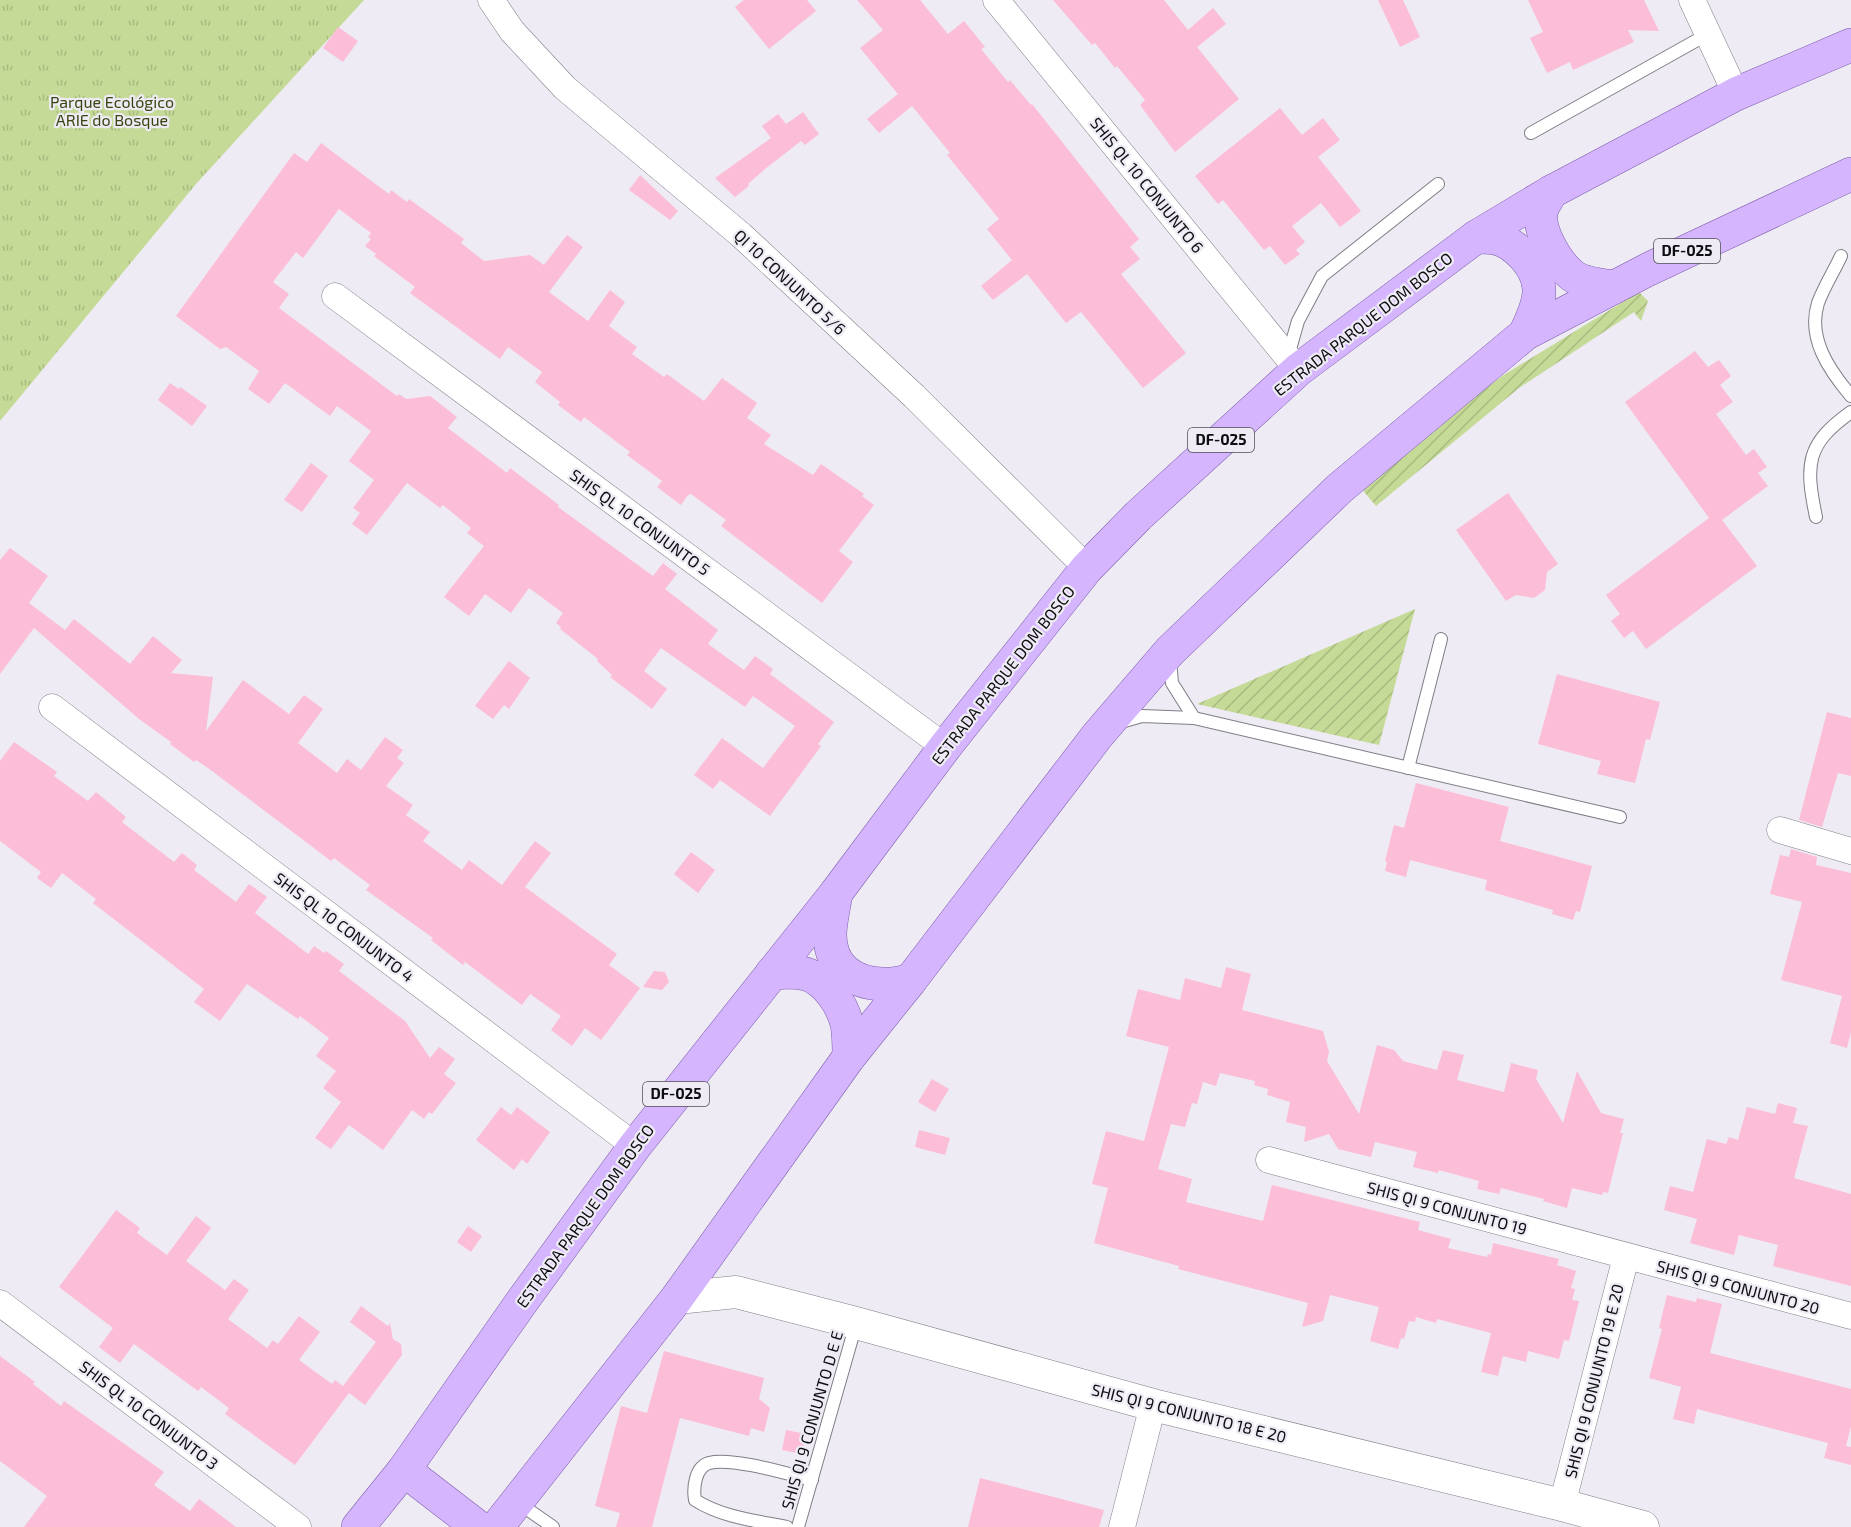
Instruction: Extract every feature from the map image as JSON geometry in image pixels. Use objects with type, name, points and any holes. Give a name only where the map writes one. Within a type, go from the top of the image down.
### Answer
[{"type":"main road","name":"ESTRADA PARQUE DOM BOSCO","points":[[358,1527],[404,1470],[635,1146],[836,893],[945,747],[1087,568],[1138,516],[1293,364],[1476,237],[1551,192],[1736,94],[1851,45]]},
{"type":"main road","name":"DF-025","points":[[496,1527],[677,1299],[849,1058],[1097,736],[1170,651],[1340,488],[1525,334],[1648,269],[1851,174]]},
{"type":"main road","points":[[1551,192],[1542,209],[1541,227],[1560,263],[1573,276],[1587,282],[1614,287]]},
{"type":"main road","points":[[1476,237],[1496,238],[1512,246],[1526,258],[1537,276],[1540,290],[1525,334]]},
{"type":"main road","points":[[836,893],[830,936],[834,956],[843,970],[859,980],[882,984],[910,981]]},
{"type":"main road","points":[[772,973],[807,974],[832,994],[847,1024],[849,1058]]},
{"type":"main road","points":[[404,1470],[478,1527]]},
{"type":"street","name":"QI 10 CONJUNTO 5/6","points":[[491,0],[512,31],[565,88],[741,235],[914,396],[1087,568]]},
{"type":"street","name":"SHIS QL 10 CONJUNTO 6","points":[[996,0],[1293,364]]},
{"type":"street","points":[[1692,0],[1736,94]]},
{"type":"street","name":"SHIS QL 10 CONJUNTO 5","points":[[335,296],[945,747]]},
{"type":"street","name":"SHIS QL 10 CONJUNTO 4","points":[[52,707],[635,1146]]},
{"type":"street","points":[[1780,830],[1851,851]]},
{"type":"street","name":"SHIS QI 9 CONJUNTO 19","points":[[1269,1160],[1626,1257]]},
{"type":"street","points":[[715,1245],[717,1267],[722,1279],[736,1292]]},
{"type":"street","name":"SHIS QI 9 CONJUNTO 20","points":[[1626,1257],[1851,1316]]},
{"type":"street","name":"SHIS QI 9 CONJUNTO 19 E 20","points":[[1562,1505],[1626,1257]]},
{"type":"street","name":"SHIS QI 9 CONJUNTO 18 E 20","points":[[677,1299],[736,1292],[1153,1405],[1643,1527]]},
{"type":"street","name":"SHIS QL 10 CONJUNTO 3","points":[[0,1303],[298,1527]]},
{"type":"street","points":[[1122,1527],[1153,1405]]},
{"type":"lane","points":[[1531,133],[1708,34]]},
{"type":"lane","points":[[1293,364],[1298,321],[1322,276],[1438,184]]},
{"type":"lane","points":[[1841,256],[1818,303],[1815,328],[1822,356],[1835,377],[1851,396]]},
{"type":"lane","points":[[1816,517],[1808,482],[1813,450],[1830,426],[1851,412]]},
{"type":"lane","points":[[1408,768],[1441,639]]},
{"type":"lane","points":[[1170,651],[1172,683],[1194,718]]},
{"type":"lane","points":[[1097,736],[1125,719],[1142,716],[1194,718],[1620,817]]},
{"type":"lane","name":"SHIS QI 9 CONJUNTO D E E","points":[[798,1527],[856,1323]]},
{"type":"lane","points":[[787,1527],[742,1518],[704,1505],[695,1500],[693,1491],[696,1479],[708,1463],[728,1462],[812,1480]]},
{"type":"lane","points":[[516,1501],[554,1527]]},
{"type":"green space","name":"Parque Ecológico ARIE do Bosque","points":[[0,0],[364,0],[196,184],[0,421]]},
{"type":"green space","points":[[1639,292],[1648,301],[1641,321],[1634,312],[1519,388],[1376,506],[1359,486],[1502,376]]},
{"type":"green space","points":[[1415,609],[1379,745],[1197,704]]},
{"type":"building","points":[[744,0],[807,0],[816,11],[769,49],[735,7]]},
{"type":"building","points":[[857,0],[920,0],[948,34],[964,21],[985,47],[981,49],[1008,82],[1010,80],[1032,104],[1139,239],[1130,247],[1140,259],[1121,274],[1186,353],[1143,388],[1081,312],[1066,323],[1027,274],[993,300],[981,286],[1012,260],[987,229],[999,219],[947,155],[950,153],[912,106],[879,133],[867,119],[898,94],[860,48],[883,30]]},
{"type":"building","points":[[1053,0],[1164,0],[1188,30],[1213,8],[1226,24],[1197,47],[1239,99],[1175,152],[1140,105],[1145,100],[1117,66],[1115,68],[1095,43],[1092,45]]},
{"type":"building","points":[[1378,0],[1403,0],[1420,37],[1400,47]]},
{"type":"building","points":[[1528,0],[1644,0],[1659,31],[1628,30],[1634,42],[1573,70],[1570,62],[1547,73],[1530,38],[1543,32]]},
{"type":"building","points":[[338,27],[358,41],[343,62],[323,48]]},
{"type":"building","points":[[1280,108],[1302,135],[1323,118],[1340,140],[1318,157],[1361,211],[1340,227],[1321,203],[1292,226],[1305,242],[1296,250],[1300,254],[1285,265],[1270,246],[1264,250],[1223,200],[1218,204],[1195,176]]},
{"type":"building","points":[[803,112],[819,134],[805,145],[801,141],[765,169],[735,197],[715,178],[771,138],[762,126],[778,114],[786,124]]},
{"type":"building","points":[[321,143],[389,194],[391,190],[407,202],[409,199],[464,239],[461,243],[484,261],[530,255],[544,265],[567,235],[583,247],[549,292],[588,321],[610,290],[625,302],[609,326],[637,347],[632,354],[664,377],[667,374],[704,401],[722,378],[757,403],[747,418],[771,435],[764,444],[813,475],[821,464],[864,494],[862,496],[874,505],[839,551],[853,562],[822,603],[721,526],[726,520],[691,494],[681,505],[657,487],[662,481],[627,455],[630,452],[584,417],[581,422],[558,405],[560,402],[535,382],[542,372],[508,347],[500,359],[410,293],[415,287],[374,256],[376,254],[365,246],[371,239],[368,237],[371,233],[339,209],[303,258],[296,252],[273,282],[289,294],[279,308],[397,396],[399,394],[406,399],[430,396],[457,417],[448,428],[507,473],[510,468],[559,505],[558,507],[653,576],[663,563],[677,574],[665,589],[718,630],[708,644],[744,670],[755,656],[773,669],[770,674],[834,722],[818,744],[821,746],[770,816],[720,780],[713,789],[694,775],[722,738],[763,768],[795,726],[753,696],[745,707],[661,648],[644,671],[667,689],[652,709],[610,677],[612,675],[597,661],[598,659],[560,629],[561,627],[556,623],[563,613],[529,588],[511,613],[485,594],[469,616],[444,597],[484,546],[467,533],[471,528],[443,505],[440,508],[407,483],[367,535],[352,524],[360,513],[353,508],[374,480],[349,461],[371,431],[337,406],[330,416],[285,383],[269,404],[248,389],[259,371],[226,347],[220,349],[176,316],[294,153],[307,162]]},
{"type":"building","points":[[640,175],[678,211],[670,220],[629,190]]},
{"type":"building","points":[[1695,351],[1708,367],[1719,360],[1731,376],[1720,385],[1733,402],[1716,414],[1746,455],[1754,449],[1767,467],[1758,473],[1768,486],[1722,520],[1757,566],[1646,649],[1633,631],[1624,638],[1611,621],[1620,614],[1606,595],[1709,518],[1625,402]]},
{"type":"building","points":[[170,383],[179,389],[180,387],[207,406],[192,426],[158,400]]},
{"type":"building","points":[[311,463],[328,476],[302,512],[284,500]]},
{"type":"building","points":[[1508,493],[1558,564],[1547,572],[1545,590],[1534,598],[1516,595],[1506,601],[1456,530]]},
{"type":"building","points":[[10,548],[48,576],[29,603],[65,630],[74,619],[130,664],[153,636],[182,660],[171,673],[213,677],[206,731],[243,680],[289,714],[304,695],[323,709],[298,743],[337,773],[347,759],[361,770],[385,737],[403,750],[397,758],[404,763],[386,786],[413,805],[406,815],[430,832],[423,841],[462,870],[469,860],[502,885],[535,841],[551,853],[525,887],[617,954],[609,965],[640,988],[601,1040],[585,1028],[572,1046],[551,1030],[561,1016],[530,994],[522,1005],[465,962],[463,965],[431,940],[433,938],[366,890],[370,885],[334,858],[331,861],[208,768],[196,760],[194,762],[170,744],[171,742],[139,719],[34,628],[0,674],[0,560]]},
{"type":"building","points":[[509,661],[530,678],[509,709],[504,705],[493,719],[475,706]]},
{"type":"building","points":[[1557,674],[1660,702],[1650,740],[1646,739],[1635,783],[1597,774],[1601,761],[1538,744]]},
{"type":"building","points":[[1827,712],[1851,718],[1851,776],[1838,773],[1822,827],[1799,820]]},
{"type":"building","points":[[14,742],[57,772],[54,776],[88,801],[96,792],[126,817],[122,822],[174,862],[182,853],[197,865],[194,870],[236,902],[249,884],[267,897],[255,913],[308,954],[314,946],[324,953],[326,951],[344,964],[339,971],[405,1021],[430,1058],[439,1047],[455,1059],[444,1074],[456,1083],[432,1114],[429,1112],[424,1119],[412,1110],[383,1150],[349,1125],[331,1149],[315,1138],[341,1102],[323,1088],[336,1071],[316,1056],[329,1038],[300,1016],[298,1019],[247,984],[220,1021],[194,1002],[204,989],[93,903],[96,899],[62,873],[51,888],[37,878],[41,872],[0,841],[0,761]]},
{"type":"building","points":[[1416,783],[1509,807],[1500,841],[1592,866],[1580,912],[1576,911],[1573,920],[1552,914],[1553,910],[1485,890],[1487,880],[1410,860],[1406,877],[1385,871],[1387,862],[1385,861],[1394,825],[1404,828]]},
{"type":"building","points":[[1791,849],[1817,857],[1816,865],[1851,873],[1851,1032],[1847,1048],[1830,1043],[1842,996],[1781,980],[1802,902],[1770,894],[1780,855],[1789,857]]},
{"type":"building","points":[[691,852],[715,870],[698,893],[674,874]]},
{"type":"building","points":[[1226,967],[1251,974],[1242,1010],[1323,1031],[1329,1052],[1327,1061],[1359,1114],[1377,1045],[1394,1050],[1403,1061],[1437,1070],[1443,1050],[1464,1055],[1457,1080],[1504,1092],[1511,1063],[1538,1070],[1536,1079],[1563,1123],[1577,1071],[1601,1113],[1624,1119],[1620,1133],[1623,1133],[1608,1193],[1603,1192],[1602,1195],[1572,1188],[1567,1208],[1543,1201],[1544,1199],[1501,1188],[1499,1194],[1477,1189],[1479,1181],[1439,1170],[1438,1173],[1413,1167],[1417,1152],[1375,1142],[1371,1157],[1338,1149],[1329,1134],[1304,1142],[1306,1127],[1286,1122],[1290,1102],[1267,1095],[1268,1089],[1254,1085],[1255,1081],[1220,1073],[1216,1086],[1203,1082],[1197,1104],[1192,1103],[1185,1127],[1171,1124],[1158,1169],[1192,1179],[1186,1202],[1263,1221],[1272,1185],[1420,1222],[1418,1230],[1451,1239],[1448,1248],[1487,1257],[1488,1254],[1491,1255],[1493,1243],[1559,1259],[1557,1265],[1576,1271],[1571,1288],[1575,1289],[1572,1300],[1579,1301],[1569,1341],[1564,1340],[1559,1359],[1528,1351],[1526,1362],[1503,1356],[1498,1376],[1481,1372],[1491,1333],[1437,1319],[1436,1323],[1416,1317],[1415,1322],[1409,1321],[1404,1339],[1401,1338],[1398,1349],[1370,1341],[1379,1307],[1330,1295],[1323,1321],[1302,1327],[1308,1303],[1178,1269],[1179,1266],[1094,1243],[1108,1188],[1092,1184],[1106,1131],[1144,1141],[1169,1047],[1126,1036],[1138,989],[1180,1000],[1185,978],[1221,988]]},
{"type":"building","points":[[654,971],[665,972],[669,982],[662,990],[643,987]]},
{"type":"building","points":[[932,1079],[949,1089],[935,1112],[918,1102]]},
{"type":"building","points":[[1778,1103],[1797,1108],[1793,1123],[1808,1126],[1794,1178],[1851,1194],[1851,1286],[1773,1266],[1778,1245],[1739,1235],[1734,1255],[1690,1243],[1697,1219],[1664,1210],[1670,1186],[1693,1192],[1707,1139],[1726,1144],[1729,1137],[1738,1140],[1747,1107],[1775,1114]]},
{"type":"building","points":[[501,1107],[511,1115],[517,1107],[550,1132],[527,1164],[522,1159],[514,1170],[476,1140]]},
{"type":"building","points":[[919,1130],[950,1138],[945,1155],[915,1147]]},
{"type":"building","points":[[116,1210],[140,1228],[137,1233],[167,1255],[196,1216],[211,1228],[186,1261],[225,1290],[234,1279],[249,1290],[228,1319],[267,1348],[273,1340],[278,1344],[299,1316],[320,1332],[299,1360],[332,1384],[335,1380],[343,1386],[376,1342],[350,1322],[361,1306],[388,1326],[390,1323],[393,1339],[401,1344],[402,1355],[365,1405],[349,1393],[295,1465],[225,1414],[229,1408],[201,1387],[198,1391],[134,1344],[120,1363],[99,1347],[113,1328],[59,1287]]},
{"type":"building","points":[[468,1226],[482,1236],[471,1252],[457,1242]]},
{"type":"building","points":[[1667,1295],[1696,1302],[1697,1298],[1722,1304],[1710,1353],[1851,1389],[1851,1426],[1846,1446],[1851,1447],[1851,1465],[1824,1458],[1828,1443],[1697,1409],[1694,1424],[1673,1419],[1681,1387],[1649,1378],[1662,1329],[1659,1328]]},
{"type":"building","points":[[664,1351],[764,1378],[759,1399],[770,1408],[764,1432],[751,1428],[749,1436],[680,1418],[652,1527],[616,1527],[620,1513],[595,1506],[621,1406],[647,1413]]},
{"type":"building","points":[[0,1356],[35,1382],[33,1384],[61,1406],[64,1401],[164,1472],[154,1485],[190,1511],[199,1499],[236,1527],[24,1527],[47,1496],[0,1461]]},
{"type":"building","points":[[786,1430],[806,1434],[802,1454],[782,1450]]},
{"type":"building","points":[[980,1478],[1104,1510],[1099,1527],[968,1527]]}]
